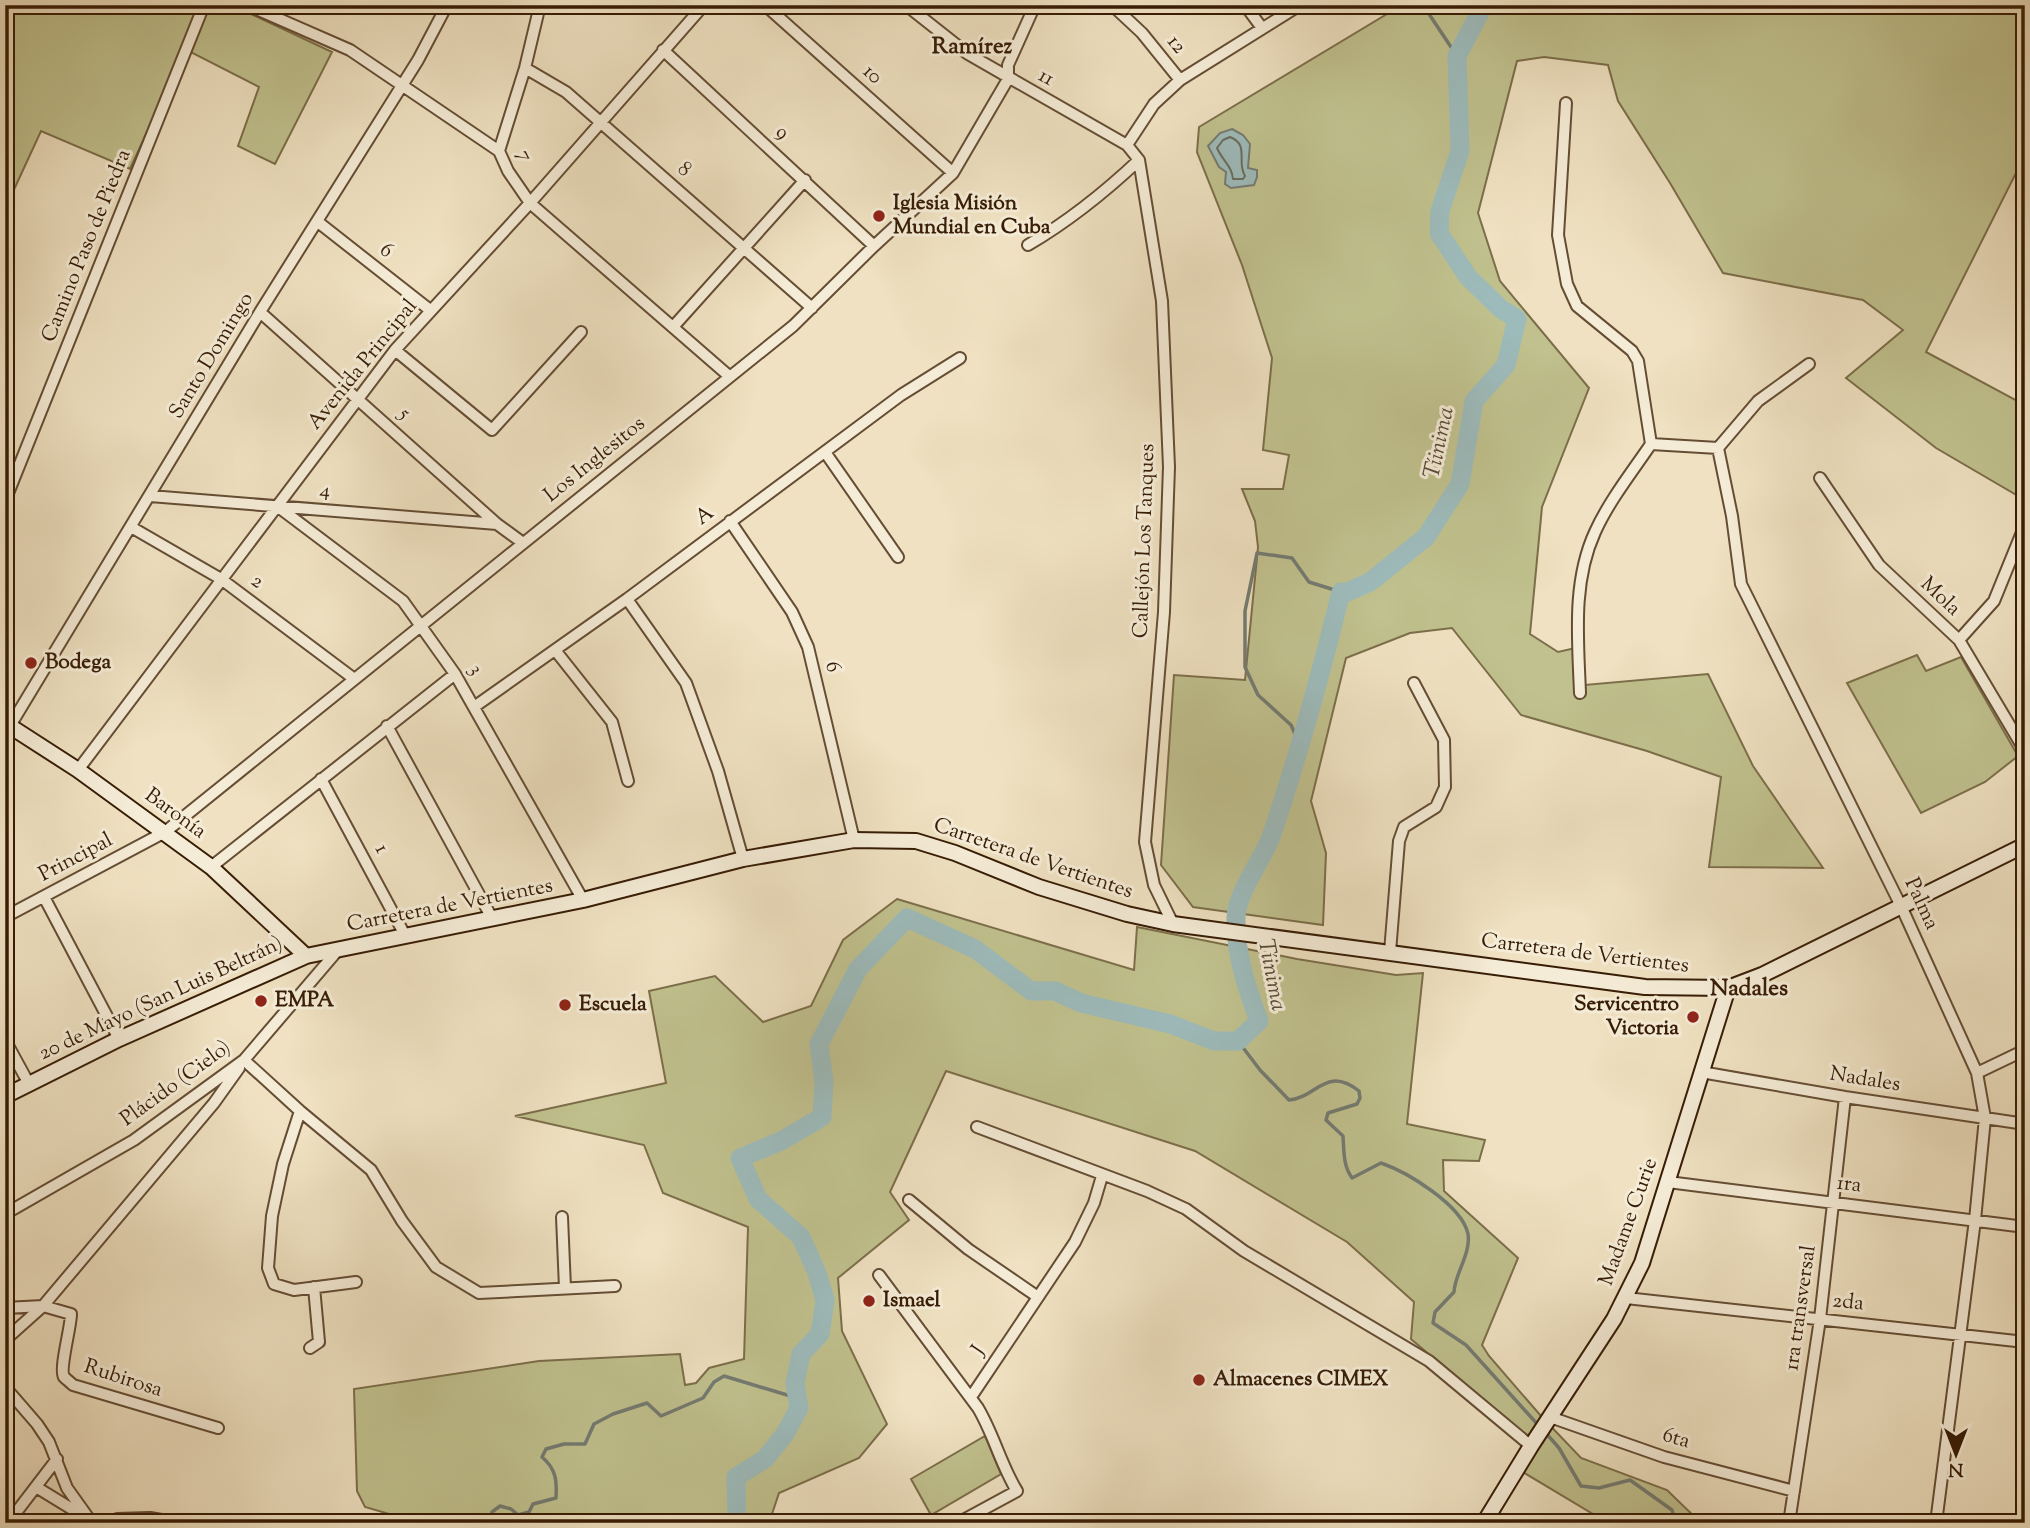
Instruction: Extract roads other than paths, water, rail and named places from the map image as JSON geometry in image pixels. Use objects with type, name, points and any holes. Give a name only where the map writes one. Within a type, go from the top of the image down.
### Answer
[{"type":"main road","name":"Baronía","points":[[8,724],[211,867],[306,956]]},
{"type":"main road","name":"Carretera de Vertientes","points":[[338,950],[583,900],[743,859],[854,839],[916,841],[955,853],[1039,887],[1127,914],[1213,931],[1645,987],[1728,988],[1786,964],[2025,845]]},
{"type":"main road","name":"20 de Mayo (San Luis Beltrán)","points":[[5,1096],[119,1039],[306,956],[338,950]]},
{"type":"main road","name":"Madame Curie","points":[[1484,1523],[1614,1319],[1642,1263],[1728,988]]},
{"type":"street","name":"Camino Paso de Piedra","points":[[5,501],[204,5]]},
{"type":"street","name":"7","points":[[247,5],[350,50],[499,151],[508,171],[530,203],[729,376]]},
{"type":"street","name":"Santo Domingo","points":[[8,724],[418,60],[447,5]]},
{"type":"street","points":[[499,151],[541,5]]},
{"type":"street","name":"Avenida Principal","points":[[78,771],[395,350],[530,203],[704,5]]},
{"type":"street","name":"10","points":[[765,5],[953,173]]},
{"type":"street","name":"11","points":[[906,5],[968,54],[1127,145],[1138,158]]},
{"type":"street","name":"Los Inglesitos","points":[[164,832],[812,308],[953,173],[1008,79],[1008,65],[1035,5]]},
{"type":"street","name":"12","points":[[1112,5],[1142,33],[1180,80]]},
{"type":"street","points":[[1245,5],[1262,28]]},
{"type":"street","points":[[1127,145],[1154,104],[1180,80],[1300,5]]},
{"type":"street","name":"9","points":[[663,50],[874,246]]},
{"type":"street","name":"8","points":[[525,68],[566,92],[812,308]]},
{"type":"street","points":[[1566,103],[1558,234],[1567,284],[1577,306],[1632,351],[1638,361],[1651,444],[1603,517],[1587,554],[1580,584],[1577,617],[1580,693]]},
{"type":"street","points":[[1028,245],[1101,196],[1138,158]]},
{"type":"street","name":"Callejón Los Tanques","points":[[1138,158],[1162,301],[1169,467],[1164,612],[1144,842],[1154,885],[1173,924]]},
{"type":"street","points":[[673,327],[805,180]]},
{"type":"street","name":"6","points":[[318,222],[430,310]]},
{"type":"street","name":"5","points":[[260,312],[497,524],[523,543]]},
{"type":"street","points":[[395,350],[492,430],[581,332]]},
{"type":"street","name":"A","points":[[474,707],[627,599],[901,395],[960,358]]},
{"type":"street","points":[[1651,444],[1717,448],[1758,401],[1809,365]]},
{"type":"street","name":"Palma","points":[[1717,448],[1732,516],[1741,584],[1901,906],[1977,1073],[1985,1118],[1975,1220],[1936,1523]]},
{"type":"street","points":[[825,452],[898,557]]},
{"type":"street","name":"Mola","points":[[1819,478],[1878,565],[1959,640],[2025,751]]},
{"type":"street","name":"4","points":[[150,496],[497,524]]},
{"type":"street","name":"3","points":[[277,506],[403,601],[455,674],[583,900]]},
{"type":"street","name":"6","points":[[730,521],[792,612],[808,648],[854,839]]},
{"type":"street","points":[[1959,640],[1994,601],[2025,525]]},
{"type":"street","name":"2","points":[[131,527],[221,579],[353,678]]},
{"type":"street","points":[[627,599],[686,683],[718,771],[743,859]]},
{"type":"street","points":[[555,650],[612,722],[628,781]]},
{"type":"street","points":[[211,867],[455,674]]},
{"type":"street","points":[[1390,952],[1399,841],[1404,827],[1436,807],[1445,787],[1444,740],[1414,682]]},
{"type":"street","points":[[387,726],[493,920]]},
{"type":"street","name":"1","points":[[321,779],[405,937]]},
{"type":"street","name":"Principal","points":[[5,918],[164,832]]},
{"type":"street","points":[[44,897],[119,1039]]},
{"type":"street","name":"Plácido (Cielo)","points":[[5,1214],[134,1140],[244,1060],[338,950]]},
{"type":"street","points":[[5,1040],[29,1084]]},
{"type":"street","points":[[1977,1073],[2025,1050]]},
{"type":"street","points":[[5,1340],[43,1306],[214,1103],[244,1060],[371,1170],[402,1221],[436,1267],[479,1293],[615,1286]]},
{"type":"street","name":"Nadales","points":[[1701,1072],[2025,1124]]},
{"type":"street","name":"1ra transversal","points":[[1789,1523],[1820,1319],[1845,1097]]},
{"type":"street","points":[[300,1111],[283,1164],[272,1216],[268,1268],[274,1284],[294,1290],[356,1282]]},
{"type":"street","points":[[977,1126],[1147,1191],[1186,1209],[1244,1251],[1541,1431]]},
{"type":"street","name":"J","points":[[971,1397],[1075,1242],[1094,1203],[1102,1176]]},
{"type":"street","name":"1ra","points":[[1668,1182],[2025,1227]]},
{"type":"street","points":[[909,1200],[968,1249],[1038,1297]]},
{"type":"street","points":[[562,1217],[565,1288]]},
{"type":"street","points":[[879,1275],[971,1397],[990,1429],[1005,1471],[1017,1491],[958,1523]]},
{"type":"street","points":[[310,1348],[319,1342],[314,1287]]},
{"type":"street","name":"2da","points":[[1626,1298],[2025,1342]]},
{"type":"street","name":"Rubirosa","points":[[5,1308],[43,1306],[71,1314],[71,1329],[61,1367],[63,1376],[73,1385],[218,1429]]},
{"type":"street","points":[[5,1387],[37,1424],[57,1459],[67,1488],[91,1522]]},
{"type":"street","name":"6ta","points":[[1541,1431],[1664,1457],[1794,1491]]},
{"type":"street","points":[[8,1523],[57,1459]]},
{"type":"street","points":[[36,1487],[91,1522]]},
{"type":"street","points":[[112,1523],[117,1519],[150,1518],[179,1523]]},
{"type":"water","points":[[1232,129],[1243,135],[1250,144],[1248,168],[1257,170],[1254,185],[1231,188],[1225,184],[1226,172],[1219,167],[1208,146],[1220,133]]},
{"type":"waterway","name":"Tíinima","points":[[1423,5],[1457,56]]},
{"type":"waterway","name":"Tíinima","points":[[737,1523],[736,1477],[765,1459],[785,1434],[799,1408],[795,1383],[801,1354],[820,1334],[825,1300],[817,1273],[801,1237],[758,1199],[740,1158],[781,1141],[822,1117],[824,1082],[819,1044],[858,969],[907,918],[975,949],[1031,991],[1055,991],[1081,1003],[1170,1024],[1214,1041],[1238,1041],[1259,1021],[1240,957],[1236,917],[1241,896],[1268,843],[1282,804],[1341,592],[1345,593],[1370,582],[1426,537],[1460,484],[1474,401],[1506,365],[1517,319],[1501,309],[1468,277],[1439,233],[1440,211],[1460,151],[1457,56],[1484,5]]},
{"type":"waterway","points":[[1299,743],[1291,725],[1258,695],[1245,667],[1245,611],[1257,553],[1292,558],[1309,582],[1341,592]]},
{"type":"waterway","points":[[1238,1041],[1260,1070],[1289,1100],[1329,1082],[1338,1081],[1359,1091],[1357,1104],[1328,1113],[1326,1120],[1343,1136],[1345,1163],[1352,1178],[1381,1163],[1432,1191],[1456,1212],[1468,1234],[1467,1249],[1454,1292],[1435,1312],[1433,1323],[1466,1345],[1539,1426]]},
{"type":"waterway","points":[[489,1523],[492,1512],[500,1506],[511,1509],[518,1515],[529,1512],[533,1504],[556,1498],[555,1475],[542,1457],[546,1449],[564,1444],[585,1444],[594,1424],[613,1414],[647,1403],[661,1416],[703,1398],[714,1382],[724,1376],[797,1398]]},
{"type":"waterway","points":[[1545,1432],[1559,1448],[1581,1486],[1599,1488],[1630,1480],[1672,1510],[1676,1523]]},
{"type":"place","name":"Iglesia Misión Mundial en Cuba","points":[[879,216]]},
{"type":"place","name":"Bodega","points":[[31,663]]},
{"type":"place","name":"EMPA","points":[[261,1001]]},
{"type":"place","name":"Escuela","points":[[565,1005]]},
{"type":"place","name":"Servicentro Victoria","points":[[1693,1017]]},
{"type":"place","name":"Ismael","points":[[869,1301]]},
{"type":"place","name":"Almacenes CIMEX","points":[[1199,1380]]},
{"type":"district","name":"Ramírez","points":[[972,47]]},
{"type":"district","name":"Nadales","points":[[1749,989]]}]
